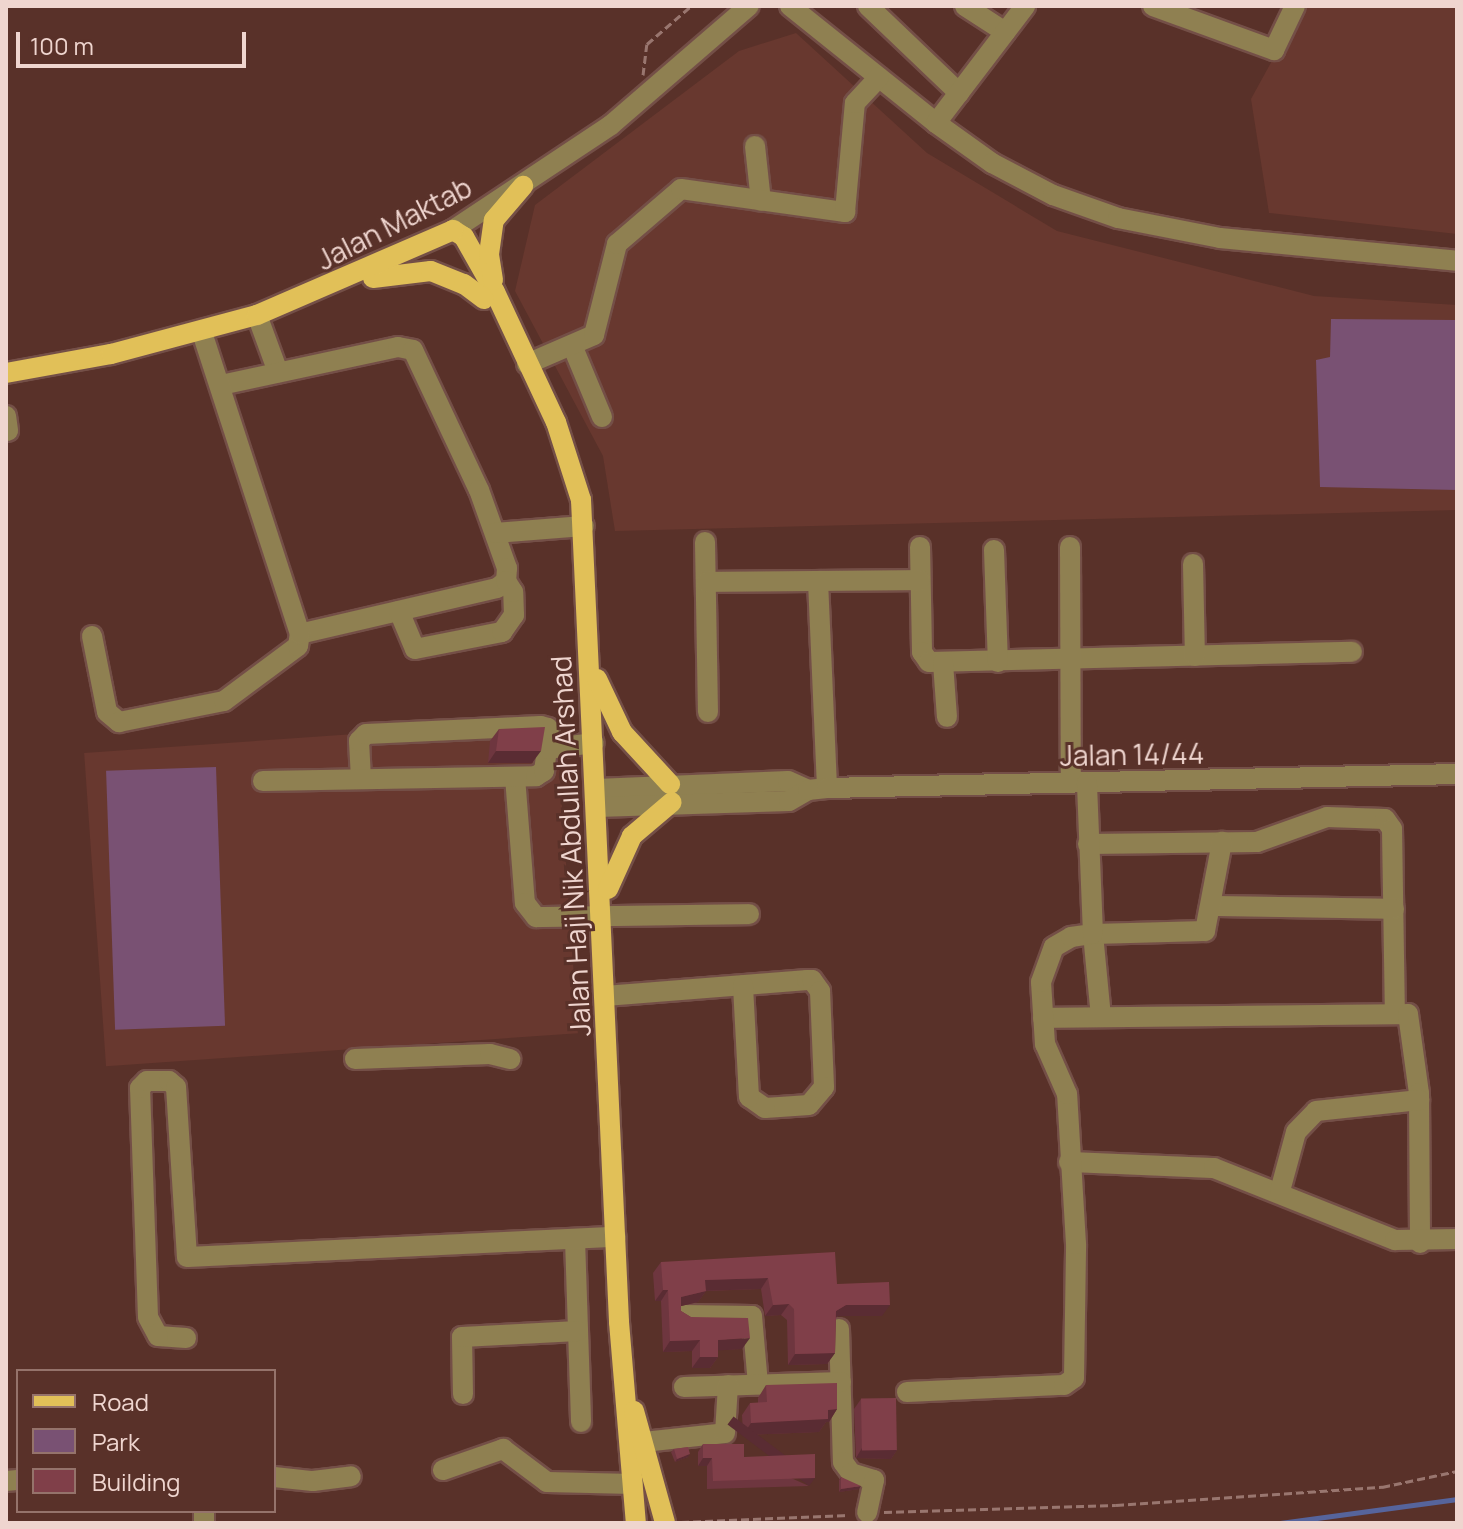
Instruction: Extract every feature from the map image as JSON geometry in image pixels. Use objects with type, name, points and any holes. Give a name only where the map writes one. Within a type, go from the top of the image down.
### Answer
[{"type":"main road","points":[[297,302],[414,270],[449,276],[490,296],[490,236],[503,207],[523,186]]},
{"type":"main road","name":"Jalan Haji Nik Abdullah Arshad","points":[[453,230],[464,237],[573,463],[584,526],[605,917],[605,996],[616,1237],[636,1523]]},
{"type":"main road","name":"Jalan Maktab","points":[[6,373],[202,332],[257,315],[297,302],[453,230]]},
{"type":"main road","points":[[589,632],[599,684],[613,717],[638,754],[671,793],[622,850],[609,883],[605,917]]},
{"type":"main road","name":"Jalan Haji Nik Abdullah Arshad","points":[[626,1385],[665,1523]]},
{"type":"street","name":"Jalan Maktab","points":[[453,230],[523,186],[639,102],[749,6]]},
{"type":"street","points":[[790,6],[936,123],[992,163],[1053,195],[1118,218],[1220,238],[1457,261]]},
{"type":"street","points":[[868,6],[959,93]]},
{"type":"street","points":[[965,6],[1005,32]]},
{"type":"street","points":[[936,123],[1025,6]]},
{"type":"street","points":[[1153,6],[1277,49],[1295,6]]},
{"type":"street","points":[[527,364],[597,332],[617,244],[678,191],[845,212],[855,103],[879,77]]},
{"type":"street","points":[[755,146],[761,201]]},
{"type":"street","points":[[257,315],[278,372]]},
{"type":"street","points":[[92,636],[107,712],[119,722],[224,701],[291,654],[300,634],[202,332]]},
{"type":"street","points":[[572,345],[602,417]]},
{"type":"street","points":[[221,385],[398,347],[413,350],[495,533],[506,581],[513,592],[514,615],[502,632],[415,649],[399,611]]},
{"type":"street","points":[[495,533],[584,526]]},
{"type":"street","points":[[705,542],[708,712]]},
{"type":"street","points":[[920,547],[923,656],[943,663],[1352,652]]},
{"type":"street","points":[[1070,547],[1079,783],[1088,844],[1101,1017]]},
{"type":"street","points":[[994,550],[998,662]]},
{"type":"street","points":[[1193,564],[1195,656]]},
{"type":"street","points":[[706,582],[920,580]]},
{"type":"street","points":[[300,634],[497,588],[506,581]]},
{"type":"street","points":[[818,581],[818,789]]},
{"type":"street","points":[[943,663],[947,717]]},
{"type":"street","points":[[361,779],[359,741],[366,734],[541,726],[548,728],[551,747]]},
{"type":"street","points":[[263,781],[540,775],[545,751],[551,747],[594,743]]},
{"type":"street","name":"Jalan 14/44","points":[[597,798],[671,793],[789,801],[818,789],[1457,774]]},
{"type":"street","points":[[515,777],[528,909],[541,919],[749,914]]},
{"type":"street","points":[[1088,844],[1261,841],[1331,816],[1385,819],[1392,829],[1395,1012]]},
{"type":"street","points":[[907,1392],[1072,1382],[1076,1244],[1067,1094],[1047,1049],[1042,973],[1049,955],[1071,937],[1202,933],[1211,906],[1222,842]]},
{"type":"street","points":[[1211,906],[1394,909]]},
{"type":"street","points":[[605,996],[743,985],[807,980],[819,986],[824,1087],[809,1105],[765,1108],[749,1097],[743,985]]},
{"type":"street","points":[[1043,1018],[1408,1014],[1419,1100],[1420,1243]]},
{"type":"street","points":[[355,1059],[490,1054],[510,1059]]},
{"type":"street","points":[[186,1338],[158,1336],[149,1320],[140,1088],[147,1081],[169,1081],[176,1087],[183,1251],[190,1258],[616,1237]]},
{"type":"street","points":[[1280,1191],[1292,1141],[1308,1117],[1335,1106],[1419,1100]]},
{"type":"street","points":[[1069,1162],[1214,1168],[1280,1191],[1392,1238],[1420,1243],[1457,1239]]},
{"type":"street","points":[[146,1212],[182,1211]]},
{"type":"street","points":[[575,1239],[581,1422]]},
{"type":"street","points":[[684,1315],[752,1316],[758,1384]]},
{"type":"street","points":[[839,1329],[843,1462],[851,1473],[868,1474],[874,1480],[867,1512]]},
{"type":"street","points":[[463,1394],[462,1337],[578,1331]]},
{"type":"street","points":[[684,1387],[841,1382]]},
{"type":"street","points":[[644,1442],[725,1433],[728,1385]]},
{"type":"street","points":[[443,1470],[503,1449],[547,1482],[633,1484]]},
{"type":"street","points":[[276,1477],[313,1481],[351,1476]]},
{"type":"path","points":[[639,102],[647,44],[691,6]]},
{"type":"path","points":[[665,1523],[820,1519],[867,1512],[1116,1505],[1382,1487],[1457,1471]]},
{"type":"shaded area","points":[[1302,6],[1457,6],[1457,234],[1269,213],[1251,99]]},
{"type":"shaded area","points":[[796,33],[927,153],[1057,231],[1314,296],[1457,305],[1457,510],[615,531],[603,456],[515,291],[535,205],[739,51]]},
{"type":"shaded area","points":[[556,720],[578,1033],[106,1066],[84,753]]},
{"type":"green space","points":[[1331,319],[1457,320],[1457,490],[1320,487],[1316,360],[1330,357]]},
{"type":"green space","points":[[216,767],[225,1026],[115,1030],[106,771]]},
{"type":"building","points":[[545,727],[541,751],[496,751],[499,729]]},
{"type":"building","points":[[835,1252],[837,1284],[889,1282],[890,1305],[846,1305],[836,1311],[835,1353],[795,1354],[794,1309],[789,1304],[773,1305],[768,1278],[705,1280],[706,1291],[681,1297],[681,1311],[691,1317],[748,1318],[750,1338],[718,1340],[718,1357],[700,1357],[700,1340],[670,1341],[668,1290],[663,1290],[661,1262]]},
{"type":"building","points":[[837,1383],[837,1409],[828,1410],[828,1419],[751,1423],[750,1403],[767,1402],[766,1385]]},
{"type":"building","points":[[896,1398],[897,1450],[862,1451],[861,1399]]},
{"type":"building","points":[[703,1444],[744,1444],[744,1457],[815,1454],[815,1478],[713,1481],[712,1458],[703,1458]]},
{"type":"building","points":[[688,1447],[690,1454],[677,1459],[674,1449]]},
{"type":"building","points":[[841,1477],[861,1486],[841,1489]]},
{"type":"waterway","points":[[1280,1523],[1457,1499]]}]
